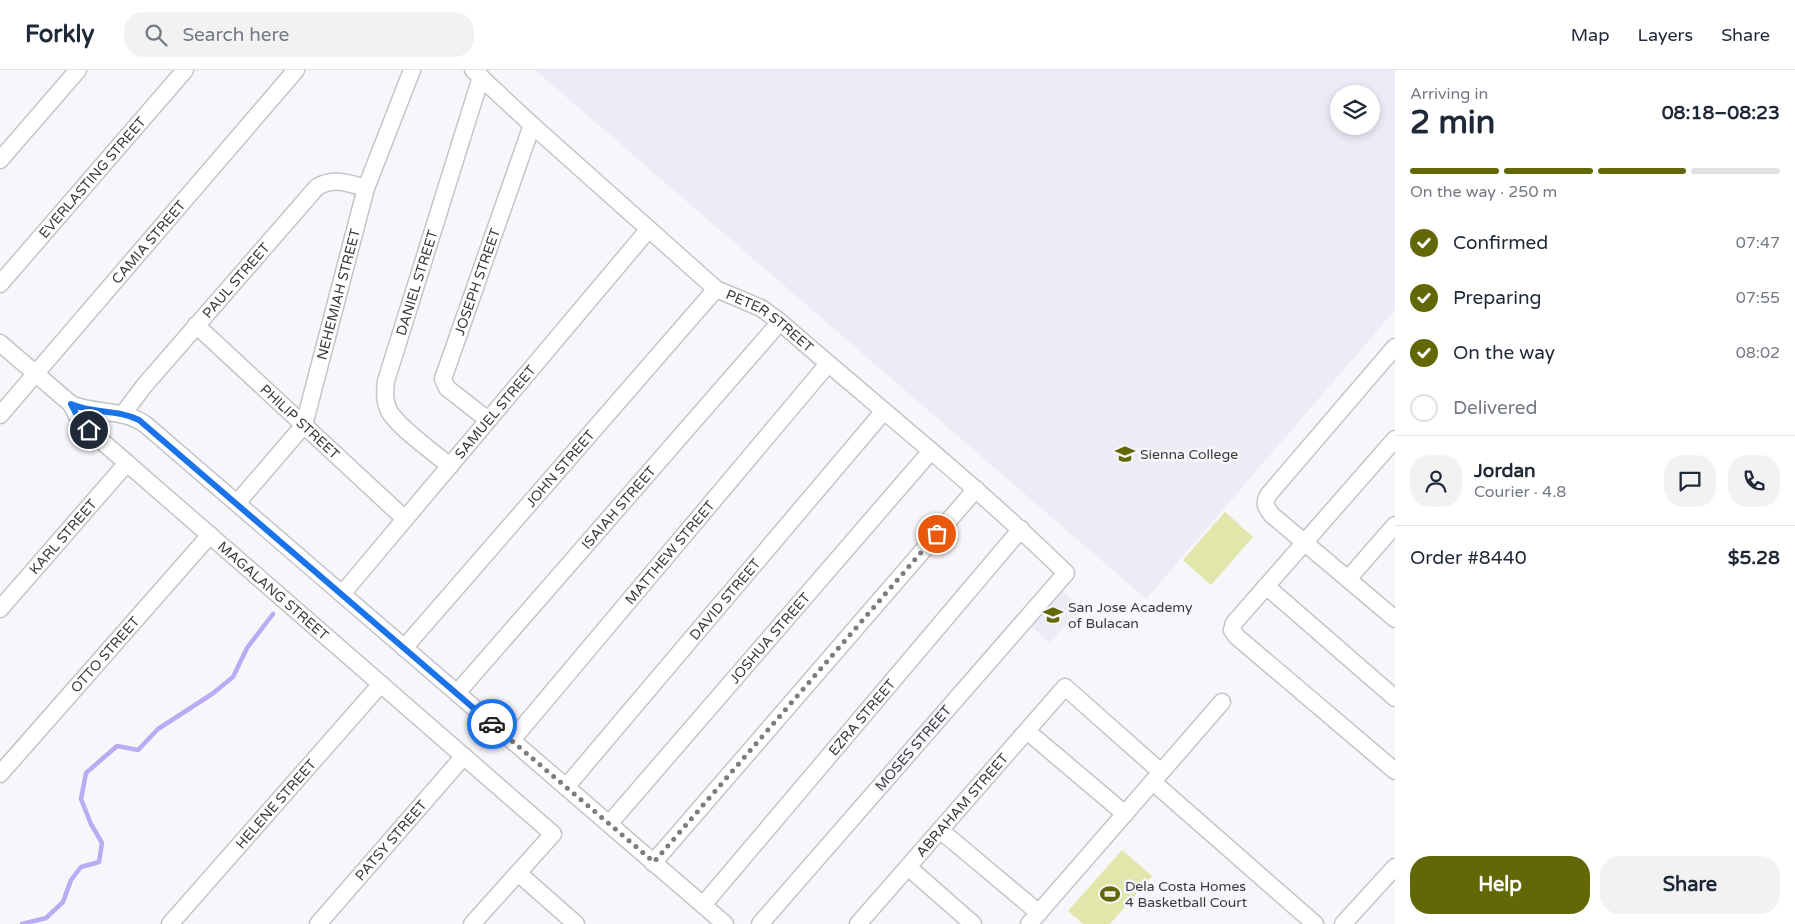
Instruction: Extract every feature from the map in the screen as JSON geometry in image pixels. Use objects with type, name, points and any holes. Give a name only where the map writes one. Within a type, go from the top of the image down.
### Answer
[{"type":"street","points":[[0,160],[78,70]]},
{"type":"street","name":"EVERLASTING STREET","points":[[0,284],[184,70]]},
{"type":"street","name":"CAMIA STREET","points":[[0,415],[296,70]]},
{"type":"street","name":"NEHEMIAH STREET","points":[[237,504],[304,425],[366,188],[412,70]]},
{"type":"street","name":"PETER STREET","points":[[477,74],[648,230],[716,289],[762,308],[780,322],[976,489],[1066,573]]},
{"type":"street","name":"DANIEL STREET","points":[[450,466],[398,422],[389,411],[384,396],[386,380],[477,74]]},
{"type":"street","name":"JOSEPH STREET","points":[[488,420],[447,388],[443,379],[532,125]]},
{"type":"street","name":"PAUL STREET","points":[[123,414],[144,386],[196,325],[318,187],[334,181],[366,188]]},
{"type":"street","name":"SAMUEL STREET","points":[[342,594],[648,230]]},
{"type":"street","name":"JOHN STREET","points":[[404,648],[716,289]]},
{"type":"street","name":"ISAIAH STREET","points":[[457,693],[780,322]]},
{"type":"street","name":"PHILIP STREET","points":[[196,325],[405,519]]},
{"type":"street","name":"MAGALANG STREET","points":[[0,343],[71,404],[83,425],[553,834],[518,873]]},
{"type":"street","points":[[1394,616],[1272,515],[1265,505],[1265,499],[1395,347]]},
{"type":"street","name":"MATTHEW STREET","points":[[512,740],[828,364]]},
{"type":"street","points":[[71,404],[89,410],[132,416],[146,425],[725,924]]},
{"type":"street","name":"DAVID STREET","points":[[566,787],[884,411]]},
{"type":"street","points":[[1395,439],[1234,623],[1232,630],[1236,636],[1395,771]]},
{"type":"street","name":"JOSHUA STREET","points":[[609,824],[931,451]]},
{"type":"street","name":"KARL STREET","points":[[0,609],[127,463]]},
{"type":"street","points":[[654,862],[976,489]]},
{"type":"street","points":[[1348,579],[1395,526]]},
{"type":"street","name":"EZRA STREET","points":[[703,905],[1021,529]]},
{"type":"street","name":"OTTO STREET","points":[[0,774],[210,535]]},
{"type":"street","name":"MOSES STREET","points":[[760,924],[1066,573]]},
{"type":"street","points":[[1266,586],[1395,698]]},
{"type":"street","name":"HELENE STREET","points":[[170,924],[381,684]]},
{"type":"street","name":"ABRAHAM STREET","points":[[862,923],[908,867],[1065,687],[1157,778]]},
{"type":"street","points":[[940,830],[1034,919],[1222,702]]},
{"type":"street","points":[[1027,731],[1125,814]]},
{"type":"street","name":"PATSY STREET","points":[[318,924],[464,756]]},
{"type":"street","points":[[1157,778],[1316,924]]},
{"type":"street","points":[[908,867],[973,924]]},
{"type":"street","points":[[1343,924],[1395,867]]},
{"type":"street","points":[[472,924],[518,873],[576,924]]},
{"type":"shaded area","name":"Sienna College","points":[[535,70],[1395,70],[1395,310],[1146,599]]},
{"type":"shaded area","name":"San Jose Academy of Bulacan","points":[[1056,586],[1081,608],[1050,643],[1025,621]]},
{"type":"green space","points":[[1225,512],[1253,537],[1211,585],[1183,560]]},
{"type":"green space","name":"Dela Costa Homes 4 Basketball Court","points":[[1122,850],[1152,876],[1110,924],[1083,924],[1068,911]]},
{"type":"waterway","points":[[22,924],[46,918],[63,902],[71,880],[81,867],[99,862],[102,843],[91,824],[81,799],[86,773],[117,746],[138,750],[158,729],[212,694],[233,677],[247,648],[273,614]]},
{"type":"way so far","points":[[492,724],[654,862],[937,534]]},
{"type":"place","name":"Sienna College","points":[[1125,454]]},
{"type":"place","name":"San Jose Academy of Bulacan","points":[[1053,615]]},
{"type":"place","name":"Dela Costa Homes 4 Basketball Court","points":[[1110,894]]},
{"type":"route","points":[[89,430],[75,414],[71,404],[89,410],[132,416],[146,425],[492,724]]}]
